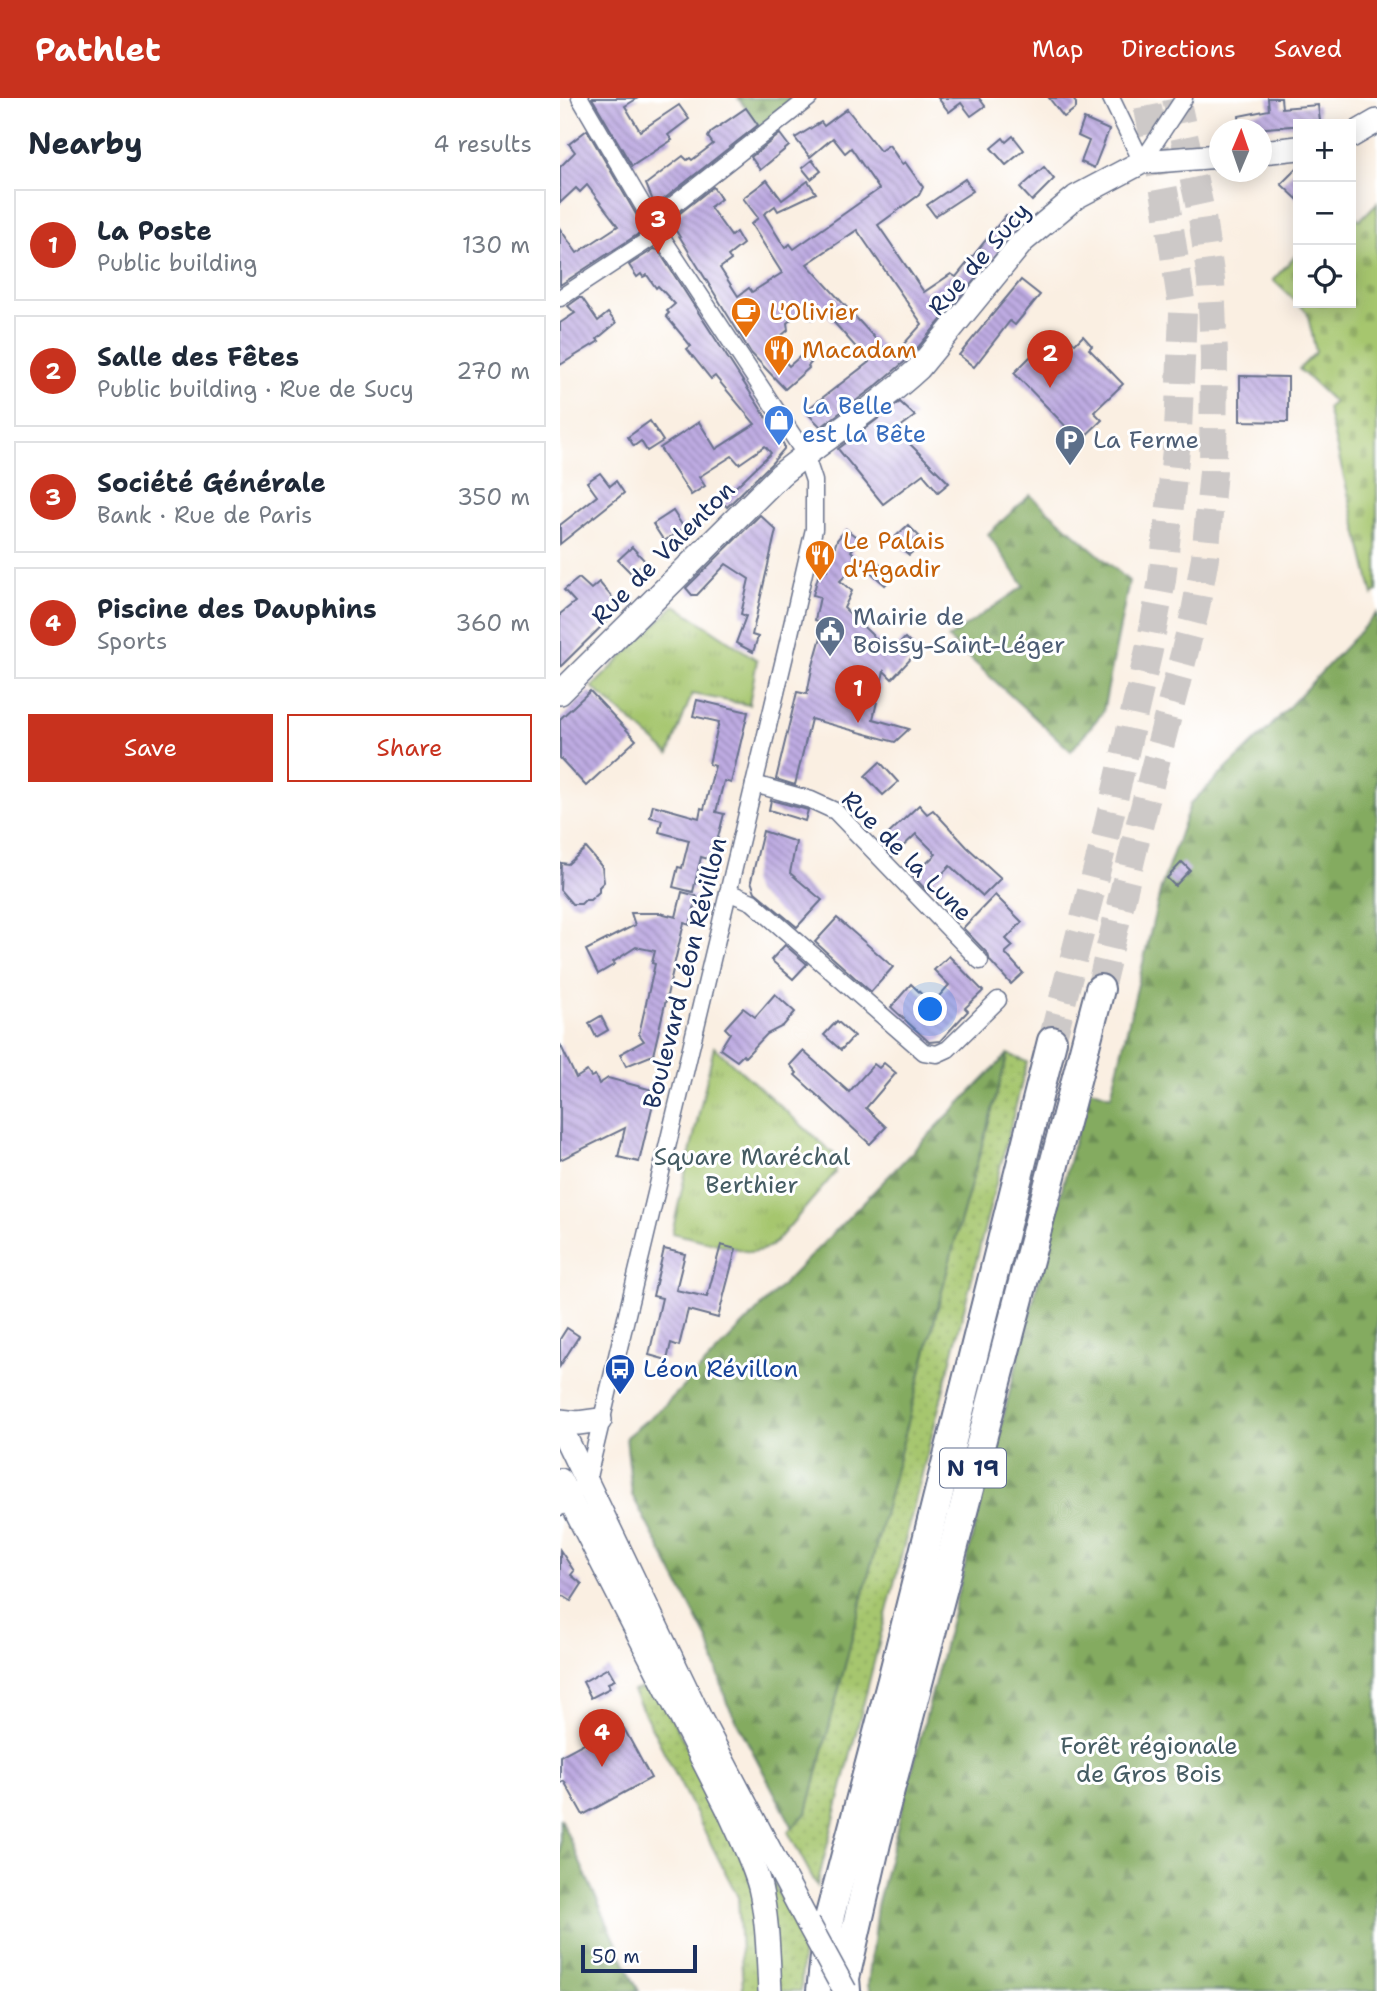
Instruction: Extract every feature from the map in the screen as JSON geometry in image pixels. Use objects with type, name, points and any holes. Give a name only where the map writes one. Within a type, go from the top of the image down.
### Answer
[{"type":"highway","name":"N 19","points":[[845,1991],[845,1978],[876,1843],[1100,989]]},
{"type":"highway","name":"N 19","points":[[821,1991],[830,1915],[892,1680],[1052,1041]]},
{"type":"main road","points":[[1356,133],[1377,121]]},
{"type":"main road","points":[[1272,151],[1293,149]]},
{"type":"main road","name":"Rue de Sucy","points":[[805,454],[831,438],[919,368],[1032,232],[1076,197],[1142,162],[1209,157]]},
{"type":"main road","name":"Rue de Valenton","points":[[560,693],[766,488],[805,454]]},
{"type":"main road","points":[[600,1420],[560,1424],[699,1718],[845,1991]]},
{"type":"main road","points":[[563,1495],[718,1788],[747,1850],[765,1912],[769,1991]]},
{"type":"street","name":"Boulevard Léon Révillon","points":[[580,98],[656,227],[805,454],[814,481],[816,517],[587,1481]]},
{"type":"street","points":[[560,298],[656,227],[809,98]]},
{"type":"street","points":[[1111,98],[1142,162]]},
{"type":"street","points":[[1142,162],[1184,98]]},
{"type":"street","name":"Rue de la Lune","points":[[754,783],[811,800],[835,811],[979,961]]},
{"type":"street","points":[[728,892],[751,902],[924,1052],[937,1054],[948,1049],[998,1000]]},
{"type":"street","points":[[563,1495],[587,1481]]},
{"type":"green space","points":[[738,98],[796,98],[759,126]]},
{"type":"green space","points":[[1377,203],[1377,591],[1373,595],[1327,408],[1334,402],[1299,369],[1316,352],[1307,312],[1303,308],[1356,308],[1356,217],[1360,220]]},
{"type":"green space","points":[[1293,258],[1293,299],[1273,280]]},
{"type":"green space","points":[[1030,495],[1129,581],[1103,712],[1071,751],[948,638],[1024,586],[988,534]]},
{"type":"green space","points":[[675,605],[757,660],[749,705],[692,694],[669,754],[592,687]]},
{"type":"green space","name":"Forêt régionale de Gros Bois","points":[[1377,613],[1377,1991],[871,1991],[868,1985],[877,1906],[1088,1088],[1111,1096],[1161,888],[1190,804],[1270,727]]},
{"type":"green space","name":"Square Maréchal Berthier","points":[[714,1047],[836,1156],[835,1173],[782,1235],[771,1246],[762,1250],[750,1252],[672,1233]]},
{"type":"green space","points":[[1008,1054],[1027,1062],[817,1886],[788,1832],[807,1812],[956,1237]]},
{"type":"green space","points":[[1008,1054],[956,1237],[807,1812],[793,1828],[727,1703],[708,1640],[632,1495],[626,1437],[665,1405]]},
{"type":"green space","points":[[653,1683],[739,1845],[756,1900],[762,1991],[743,1991],[738,1897],[633,1691]]},
{"type":"green space","points":[[560,1818],[633,1980],[639,1991],[560,1991]]},
{"type":"green space","points":[[754,1846],[803,1939],[801,1991],[778,1991]]},
{"type":"building","points":[[592,98],[638,98],[625,106],[640,131],[679,105],[689,119],[668,135],[672,140],[632,166]]},
{"type":"building","points":[[938,98],[979,98],[985,106],[971,116],[961,103],[949,112]]},
{"type":"building","points":[[1049,98],[1072,98],[1076,108],[1064,117]]},
{"type":"building","points":[[1268,98],[1281,98],[1282,108],[1318,105],[1320,119],[1293,119],[1293,126],[1272,128],[1272,119],[1239,119],[1239,116],[1269,110]]},
{"type":"building","points":[[746,108],[758,125],[659,203],[653,201],[646,184],[683,156],[692,160],[713,144],[708,137],[711,132]]},
{"type":"building","points":[[847,109],[880,151],[889,145],[923,187],[919,195],[878,225],[924,292],[951,274],[956,277],[1006,215],[1009,218],[1011,215],[1020,226],[909,358],[821,427],[805,411],[869,362],[823,310],[812,319],[804,309],[787,323],[788,330],[770,345],[789,366],[803,354],[811,363],[809,368],[785,389],[751,353],[670,221],[713,187],[721,199],[710,207],[731,236],[736,232],[743,244],[728,256],[731,260],[720,268],[738,296],[749,288],[752,292],[782,273],[751,224],[758,218],[743,198],[767,180],[782,200],[808,181],[816,193],[778,211],[775,206],[764,214],[785,248],[790,244],[794,249],[879,189],[851,148],[845,153],[833,138],[810,157],[795,138],[821,122],[824,126]],"holes":[[[857,230],[922,324],[892,357],[807,264]]]},
{"type":"building","points":[[1084,119],[1109,130],[1094,168],[1081,162],[1089,141],[1078,136]]},
{"type":"building","points":[[587,130],[644,228],[560,285],[560,229],[577,253],[618,226],[587,185],[580,192],[576,188],[560,203],[560,167],[575,152],[569,144]]},
{"type":"building","points":[[780,134],[789,146],[760,170],[751,157]]},
{"type":"building","points":[[1013,136],[1024,150],[1006,165],[991,148],[1003,138],[1006,142]]},
{"type":"building","points":[[812,160],[821,171],[811,179],[802,168]]},
{"type":"building","points":[[1044,167],[1054,179],[1032,201],[1020,188]]},
{"type":"building","points":[[1293,172],[1293,195],[1281,184]]},
{"type":"building","points":[[965,179],[973,191],[935,216],[927,205]]},
{"type":"building","points":[[654,249],[658,250],[784,445],[784,449],[771,464],[727,507],[721,501],[771,453],[765,446],[739,464],[732,456],[699,477],[705,486],[691,495],[660,448],[699,422],[716,449],[755,424],[715,376],[711,379],[687,349],[691,346],[666,316],[669,313],[667,311],[675,304],[658,286],[656,288],[647,275],[643,277],[641,274],[637,277],[629,265]]},
{"type":"building","points":[[1021,280],[1040,295],[1015,325],[1010,321],[974,367],[959,355]]},
{"type":"building","points":[[582,298],[598,321],[608,313],[616,323],[597,339],[599,341],[560,365],[560,323],[575,313],[568,306]]},
{"type":"building","points":[[1067,335],[1075,344],[1083,336],[1092,346],[1089,349],[1123,384],[1094,412],[1102,420],[1080,441],[1014,373],[1035,352],[1041,358]]},
{"type":"building","points":[[1240,376],[1288,377],[1288,422],[1240,421]]},
{"type":"building","points":[[900,402],[915,416],[896,430],[949,483],[938,492],[923,474],[883,504],[838,449]]},
{"type":"building","points":[[650,421],[663,441],[647,451],[641,441],[634,446],[628,437]]},
{"type":"building","points":[[600,473],[610,486],[616,481],[624,493],[560,544],[560,525],[597,496],[587,482]]},
{"type":"building","points":[[673,511],[684,528],[664,541],[653,524]]},
{"type":"building","points":[[760,515],[776,530],[752,635],[758,637],[753,652],[736,643],[746,616],[741,614],[749,579],[726,564],[697,595],[692,595],[686,588]]},
{"type":"building","points":[[908,525],[919,536],[913,542],[918,547],[909,555],[892,540]]},
{"type":"building","points":[[846,529],[860,540],[851,551],[860,561],[840,581],[852,591],[844,608],[891,653],[905,638],[918,651],[892,679],[884,671],[873,719],[909,729],[895,742],[811,719],[795,785],[776,779],[797,692],[807,694],[825,623],[815,620],[820,597],[813,595],[820,569],[827,570],[837,540]]},
{"type":"building","points":[[632,547],[645,561],[632,574],[618,560]]},
{"type":"building","points":[[876,560],[893,576],[885,585],[867,569]]},
{"type":"building","points":[[579,578],[591,589],[599,582],[618,604],[611,612],[613,615],[560,667],[560,614],[575,602],[564,590]]},
{"type":"building","points":[[590,691],[636,740],[586,786],[560,758],[560,719]]},
{"type":"building","points":[[697,700],[748,712],[731,783],[724,781],[716,812],[724,814],[712,860],[701,857],[693,892],[673,887],[678,867],[682,868],[689,840],[659,832],[662,820],[650,817],[653,805],[699,818],[701,808],[704,809],[715,766],[709,764],[719,722],[693,716]]},
{"type":"building","points":[[880,762],[898,782],[883,795],[865,776]]},
{"type":"building","points":[[771,800],[808,810],[805,821],[769,810]]},
{"type":"building","points":[[919,805],[927,814],[933,810],[967,847],[1001,878],[983,896],[950,866],[926,890],[913,876],[936,854],[916,834],[893,856],[880,842]]},
{"type":"building","points":[[763,831],[796,842],[790,873],[822,900],[797,927],[755,892],[751,881]]},
{"type":"building","points":[[586,848],[602,867],[604,882],[599,887],[599,892],[590,900],[572,904],[560,890],[561,863],[568,864]]},
{"type":"building","points":[[1182,862],[1190,870],[1175,886],[1167,878]]},
{"type":"building","points":[[682,892],[697,896],[690,925],[684,923],[653,1055],[626,1066],[620,1054],[644,1041],[639,1034],[655,964],[652,963],[655,951],[636,947],[598,974],[586,950],[635,925],[631,913],[660,913],[676,917]]},
{"type":"building","points":[[995,895],[1022,922],[1006,939],[1013,946],[1005,953],[1023,973],[1011,984],[963,928]]},
{"type":"building","points":[[837,918],[893,967],[871,992],[815,942]]},
{"type":"building","points":[[785,945],[807,964],[793,979],[771,960]]},
{"type":"building","points":[[949,956],[983,991],[965,1008],[968,1011],[940,1041],[929,1042],[891,1007],[911,984],[932,1004],[949,985],[934,970]]},
{"type":"building","points":[[775,994],[795,1012],[783,1026],[767,1034],[745,1057],[743,1055],[737,1061],[720,1049],[730,1033],[725,1028],[743,1008],[755,1017]]},
{"type":"building","points":[[601,1016],[608,1030],[596,1037],[589,1023]]},
{"type":"building","points":[[837,1021],[854,1036],[841,1050],[824,1035]]},
{"type":"building","points":[[560,1044],[576,1078],[587,1071],[591,1077],[595,1075],[599,1084],[608,1078],[656,1091],[639,1162],[618,1157],[625,1128],[560,1160]]},
{"type":"building","points":[[803,1051],[849,1092],[874,1064],[879,1068],[884,1063],[896,1073],[866,1108],[886,1127],[870,1144],[795,1075],[797,1073],[790,1065]]},
{"type":"building","points":[[721,1245],[736,1249],[718,1318],[688,1310],[679,1346],[671,1343],[667,1360],[649,1355],[662,1298],[653,1296],[664,1249],[685,1254],[676,1290],[707,1297]]},
{"type":"building","points":[[567,1328],[579,1336],[560,1366],[560,1339]]},
{"type":"building","points":[[560,1550],[574,1571],[571,1575],[582,1584],[571,1601],[560,1594]]},
{"type":"building","points":[[608,1668],[615,1680],[608,1683],[610,1688],[591,1698],[583,1682]]},
{"type":"building","points":[[621,1723],[651,1778],[583,1815],[564,1781],[560,1783],[560,1756]]},
{"type":"tunnel","points":[[1052,1041],[1104,842],[1149,650],[1162,580],[1178,431],[1183,313],[1165,196],[1146,98]]},
{"type":"tunnel","points":[[1100,989],[1195,612],[1205,558],[1213,471],[1214,355],[1211,280],[1202,217],[1176,98]]},
{"type":"place","name":"Société Générale","points":[[658,254]]},
{"type":"place","name":"L'Olivier","points":[[746,339]]},
{"type":"place","name":"Macadam","points":[[779,377]]},
{"type":"place","name":"Salle des Fêtes","points":[[1050,388]]},
{"type":"place","name":"La Belle est la Bête","points":[[779,447]]},
{"type":"place","name":"La Ferme","points":[[1070,467]]},
{"type":"place","name":"Le Palais d'Agadir","points":[[820,582]]},
{"type":"place","name":"Mairie de Boissy-Saint-Léger","points":[[830,658]]},
{"type":"place","name":"La Poste","points":[[858,723]]},
{"type":"place","name":"Léon Révillon","points":[[620,1396]]},
{"type":"place","name":"Piscine des Dauphins","points":[[602,1767]]}]
